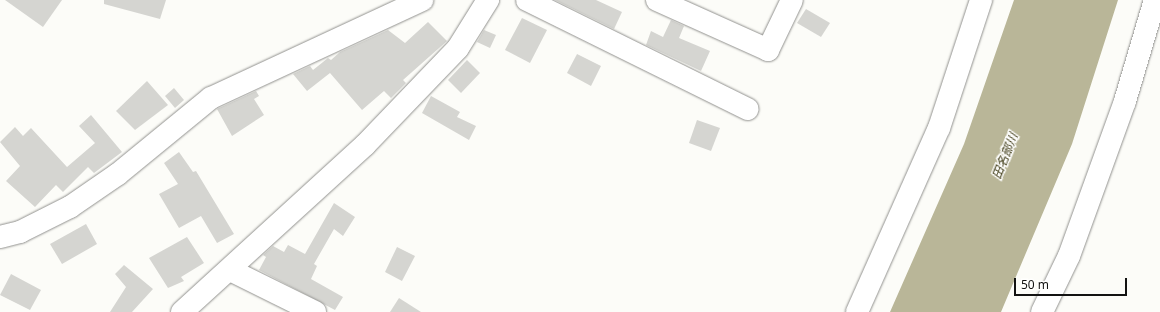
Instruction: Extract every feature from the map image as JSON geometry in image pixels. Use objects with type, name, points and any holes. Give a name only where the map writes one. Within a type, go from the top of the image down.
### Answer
[{"type":"street","points":[[0,237],[20,232],[70,207],[118,174],[211,98],[422,0]]},
{"type":"street","points":[[182,312],[365,146],[432,76],[476,24],[488,0]]},
{"type":"street","points":[[527,0],[748,109]]},
{"type":"street","points":[[658,0],[768,50],[792,0]]},
{"type":"street","points":[[857,312],[939,128],[981,0]]},
{"type":"street","points":[[1042,312],[1068,256],[1125,101],[1155,0]]},
{"type":"street","points":[[230,270],[315,312]]},
{"type":"water","name":"田名部川","points":[[1014,0],[1118,0],[1072,144],[1001,312],[890,312],[964,144]]},
{"type":"building","points":[[5,0],[62,0],[43,27]]},
{"type":"building","points":[[104,0],[166,0],[160,19],[104,4]]},
{"type":"building","points":[[555,0],[596,0],[622,12],[614,29]]},
{"type":"building","points":[[806,9],[830,23],[821,37],[797,23]]},
{"type":"building","points":[[522,18],[547,30],[530,63],[505,50]]},
{"type":"building","points":[[671,20],[684,26],[679,38],[710,51],[701,71],[646,45],[651,31],[663,37]]},
{"type":"building","points":[[428,22],[447,41],[403,80],[406,83],[391,98],[384,91],[362,110],[330,73],[307,91],[293,74],[310,66],[313,70],[328,58],[331,60],[340,52],[388,30],[405,43]]},
{"type":"building","points":[[484,30],[496,35],[490,48],[477,42]]},
{"type":"building","points":[[577,54],[601,66],[591,86],[567,73]]},
{"type":"building","points":[[467,60],[480,73],[461,93],[448,80]]},
{"type":"building","points":[[147,81],[168,105],[135,130],[116,111]]},
{"type":"building","points":[[174,88],[184,100],[175,108],[165,96]]},
{"type":"building","points":[[256,91],[259,96],[254,99],[264,115],[232,136],[217,109]]},
{"type":"building","points":[[431,96],[460,112],[457,117],[476,126],[469,140],[422,113]]},
{"type":"building","points":[[91,115],[122,152],[94,173],[88,167],[63,192],[56,185],[35,207],[6,181],[20,166],[0,142],[15,127],[23,136],[31,128],[67,167],[95,143],[79,126]]},
{"type":"building","points":[[697,120],[720,128],[711,151],[689,143]]},
{"type":"building","points":[[179,152],[193,172],[196,171],[234,234],[217,243],[201,216],[179,228],[159,194],[178,184],[164,163]]},
{"type":"building","points":[[334,203],[355,217],[343,236],[334,229],[314,264],[317,266],[311,279],[343,297],[335,310],[259,270],[266,257],[263,255],[273,246],[284,252],[288,245],[305,254]]},
{"type":"building","points":[[86,224],[97,244],[62,264],[50,244]]},
{"type":"building","points":[[187,237],[204,263],[181,277],[184,281],[168,288],[149,258]]},
{"type":"building","points":[[397,247],[415,256],[402,281],[385,272]]},
{"type":"building","points":[[124,265],[153,289],[132,312],[110,312],[126,287],[115,274]]},
{"type":"building","points":[[11,274],[41,290],[30,310],[0,295]]},
{"type":"building","points":[[399,298],[421,312],[390,312]]}]
